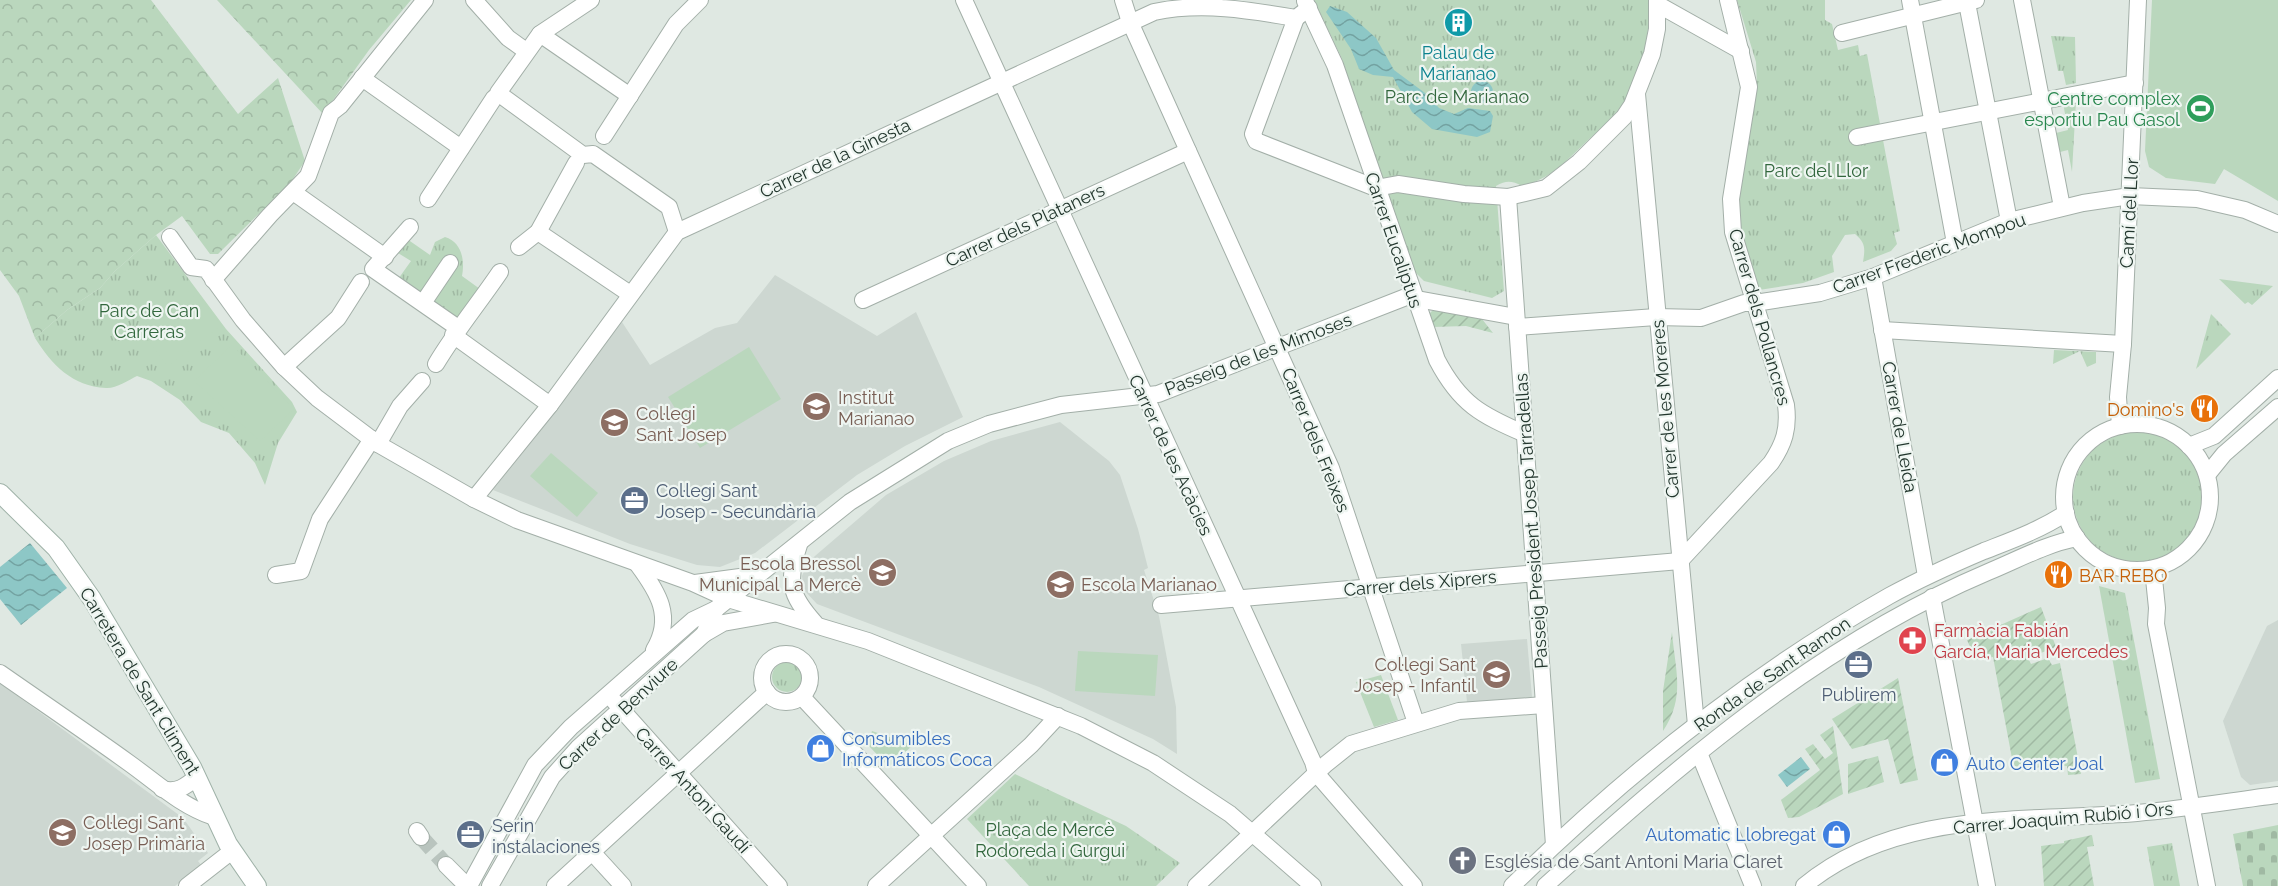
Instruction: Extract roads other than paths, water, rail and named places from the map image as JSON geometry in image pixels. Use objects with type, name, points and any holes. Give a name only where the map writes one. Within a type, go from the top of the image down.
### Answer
[{"type":"street","points":[[213,280],[308,176],[332,113],[425,0]]},
{"type":"street","points":[[474,0],[508,38],[526,51]]},
{"type":"street","points":[[428,199],[526,51],[540,34],[591,0]]},
{"type":"street","points":[[604,136],[676,24],[700,0]]},
{"type":"street","name":"Carrer de les Acàcies","points":[[964,0],[1313,762],[1316,773],[1414,886]]},
{"type":"street","name":"Carrer dels Freixes","points":[[1123,0],[1130,22],[1331,468],[1373,588],[1416,723]]},
{"type":"street","name":"Carrer dels Pollancres","points":[[1680,561],[1771,463],[1785,439],[1788,428],[1786,405],[1737,249],[1732,217],[1731,199],[1749,87],[1728,0]]},
{"type":"street","points":[[1910,0],[1955,243]]},
{"type":"street","points":[[2022,0],[2062,207]]},
{"type":"street","name":"Camí del Llor","points":[[2120,426],[2118,397],[2123,344],[2138,0]]},
{"type":"street","points":[[1657,2],[1741,51]]},
{"type":"street","points":[[1303,9],[1254,139],[1376,188],[1398,184],[1464,194],[1508,197],[1546,188],[1564,175],[1624,117],[1637,93],[1652,54],[1657,29],[1657,2]]},
{"type":"street","points":[[1842,33],[1972,2],[1989,113],[2010,221]]},
{"type":"street","name":"Carrer de la Ginesta","points":[[474,499],[550,405],[677,232],[1154,12],[1184,8],[1303,9]]},
{"type":"street","name":"Carrer Eucaliptus","points":[[1303,9],[1335,65],[1414,299],[1437,360],[1457,394],[1482,415],[1525,434]]},
{"type":"street","points":[[540,34],[630,96]]},
{"type":"street","points":[[362,78],[461,148]]},
{"type":"street","points":[[1857,137],[2135,83]]},
{"type":"street","name":"Carrer de les Moreres","points":[[1637,93],[1656,317],[1696,725]]},
{"type":"street","points":[[496,96],[583,155],[593,154],[669,207],[677,232]]},
{"type":"street","name":"Carrer dels Plataners","points":[[863,300],[1188,151]]},
{"type":"street","points":[[519,247],[538,232],[576,163]]},
{"type":"street","points":[[293,192],[379,263],[456,332],[550,405]]},
{"type":"street","name":"Carrer Frederic Mompou","points":[[1755,303],[1820,292],[1873,277],[2010,221],[2062,207],[2130,196],[2197,199],[2245,210],[2278,224]]},
{"type":"street","name":"Passeig President Josep Tarradellas","points":[[1508,197],[1554,845]]},
{"type":"street","points":[[379,263],[410,227]]},
{"type":"street","points":[[538,232],[630,294]]},
{"type":"street","points":[[170,237],[191,267],[206,269],[284,367],[317,398],[375,441],[474,499],[517,520],[693,583],[722,604],[779,612],[815,623],[868,641],[1058,716],[1154,763],[1254,833],[1313,886]]},
{"type":"street","points":[[423,303],[450,263]]},
{"type":"street","points":[[436,364],[456,332],[476,309],[500,272]]},
{"type":"street","name":"Carrer de Lleida","points":[[1873,277],[1926,576]]},
{"type":"street","points":[[284,367],[338,318],[361,282]]},
{"type":"street","name":"Passeig de les Mimoses","points":[[722,604],[799,545],[849,502],[948,441],[989,424],[1051,408],[1158,394],[1406,297],[1516,322],[1656,317],[1701,318],[1730,306],[1755,303]]},
{"type":"street","points":[[1882,330],[2123,344]]},
{"type":"street","points":[[2189,446],[2214,436],[2278,378]]},
{"type":"street","points":[[276,575],[301,571],[320,519],[400,406],[422,381]]},
{"type":"street","points":[[2207,475],[2224,454],[2278,407]]},
{"type":"street","points":[[2139,424],[2157,427],[2175,434],[2189,446],[2207,475],[2211,496],[2209,510],[2199,537],[2179,558],[2153,569],[2136,571],[2110,565],[2088,551],[2077,538],[2066,513],[2066,482],[2078,454],[2101,434],[2120,426],[2139,424]]},
{"type":"street","name":"Carretera de Sant Climent","points":[[0,492],[35,526],[74,572],[197,777],[232,851],[257,886]]},
{"type":"street","name":"Ronda de Sant Ramon","points":[[1512,886],[1582,819],[1696,725],[1822,636],[1926,576],[2044,526],[2066,513]]},
{"type":"street","name":"Ronda de Sant Ramon","points":[[1545,886],[1699,753],[1791,680],[1875,628],[1932,597],[2053,545],[2077,538]]},
{"type":"street","points":[[799,545],[791,573],[791,585],[799,604],[815,623]]},
{"type":"street","name":"Carrer dels Xiprers","points":[[1161,605],[1680,561]]},
{"type":"street","name":"Carrer de Benviure","points":[[638,565],[659,593],[663,608],[662,637],[650,657]]},
{"type":"street","points":[[2153,569],[2157,608],[2156,624],[2208,886]]},
{"type":"street","points":[[693,583],[744,578],[764,572]]},
{"type":"street","points":[[1932,597],[1986,886]]},
{"type":"street","name":"Carrer de Benviure","points":[[468,886],[535,765],[555,742],[693,620],[722,604]]},
{"type":"street","name":"Carrer de Benviure","points":[[490,886],[552,777],[620,708],[704,634],[722,604]]},
{"type":"street","points":[[704,634],[723,623],[779,612]]},
{"type":"street","points":[[793,654],[806,663],[810,670],[810,686],[802,697],[785,703],[778,701],[767,692],[762,676],[764,667],[777,655],[793,654]]},
{"type":"street","points":[[0,673],[132,765],[162,789],[199,812],[214,817]]},
{"type":"street","points":[[555,886],[767,692]]},
{"type":"street","name":"Carrer Antoni Gaudí","points":[[607,694],[779,886]]},
{"type":"street","points":[[802,697],[978,886]]},
{"type":"street","points":[[1196,886],[1316,773],[1351,744],[1460,711],[1544,705]]},
{"type":"street","points":[[876,886],[1031,745],[1058,716]]},
{"type":"street","points":[[1699,753],[1753,886]]},
{"type":"street","points":[[162,789],[172,792],[197,777]]},
{"type":"street","name":"Carrer Joaquim Rubió i Ors","points":[[1804,886],[1849,856],[1880,842],[1974,822],[2137,813],[2278,795]]},
{"type":"street","points":[[187,886],[232,851]]},
{"type":"street","points":[[592,852],[623,886]]},
{"type":"street","points":[[446,864],[468,886]]},
{"type":"water","points":[[1330,6],[1347,12],[1376,38],[1394,70],[1425,93],[1439,108],[1454,114],[1468,108],[1490,111],[1493,116],[1490,132],[1477,137],[1432,129],[1412,112],[1393,77],[1373,75],[1359,69],[1351,49],[1326,12]]},
{"type":"water","points":[[1482,81],[1490,84],[1493,92],[1490,100],[1482,103],[1474,100],[1471,92],[1474,84]]},
{"type":"water","points":[[30,543],[67,588],[21,625],[0,599],[0,567]]},
{"type":"water","points":[[1801,757],[1810,769],[1787,787],[1778,775]]},
{"type":"tunnel","points":[[421,837],[446,865]]},
{"type":"place","name":"Palau de Marianao","points":[[1458,23]]},
{"type":"place","name":"Centre complex esportiu Pau Gasol","points":[[2201,108]]},
{"type":"place","name":"Institut Marianao","points":[[817,407]]},
{"type":"place","name":"Domino's","points":[[2205,409]]},
{"type":"place","name":"Col·legi Sant Josep","points":[[615,423]]},
{"type":"place","name":"Col·legi Sant Josep - Secundària","points":[[635,500]]},
{"type":"place","name":"Escola Bressol Municipal La Mercè","points":[[882,573]]},
{"type":"place","name":"BAR REBO","points":[[2058,575]]},
{"type":"place","name":"Escola Marianao","points":[[1060,584]]},
{"type":"place","name":"Farmàcia Fabián García, Maria Mercedes","points":[[1913,640]]},
{"type":"place","name":"Publirem","points":[[1859,665]]},
{"type":"place","name":"Col·legi Sant Josep - Infantil","points":[[1497,674]]},
{"type":"place","name":"Consumibles Informáticos Coca","points":[[821,748]]},
{"type":"place","name":"Auto Center Joal","points":[[1945,763]]},
{"type":"place","name":"Col·legi Sant Josep Primària","points":[[62,832]]},
{"type":"place","name":"Automatic Llobregat","points":[[1837,834]]},
{"type":"place","name":"Serin instalaciones","points":[[471,835]]},
{"type":"place","name":"Església de Sant Antoni Maria Claret","points":[[1463,861]]},
{"type":"park label","name":"Parc de Marianao","points":[[1457,96]]},
{"type":"park label","name":"Parc del Llor","points":[[1816,170]]},
{"type":"park label","name":"Parc de Can Carreras","points":[[149,320]]},
{"type":"park label","name":"Plaça de Mercè Rodoreda i Gurgui","points":[[1050,839]]}]
